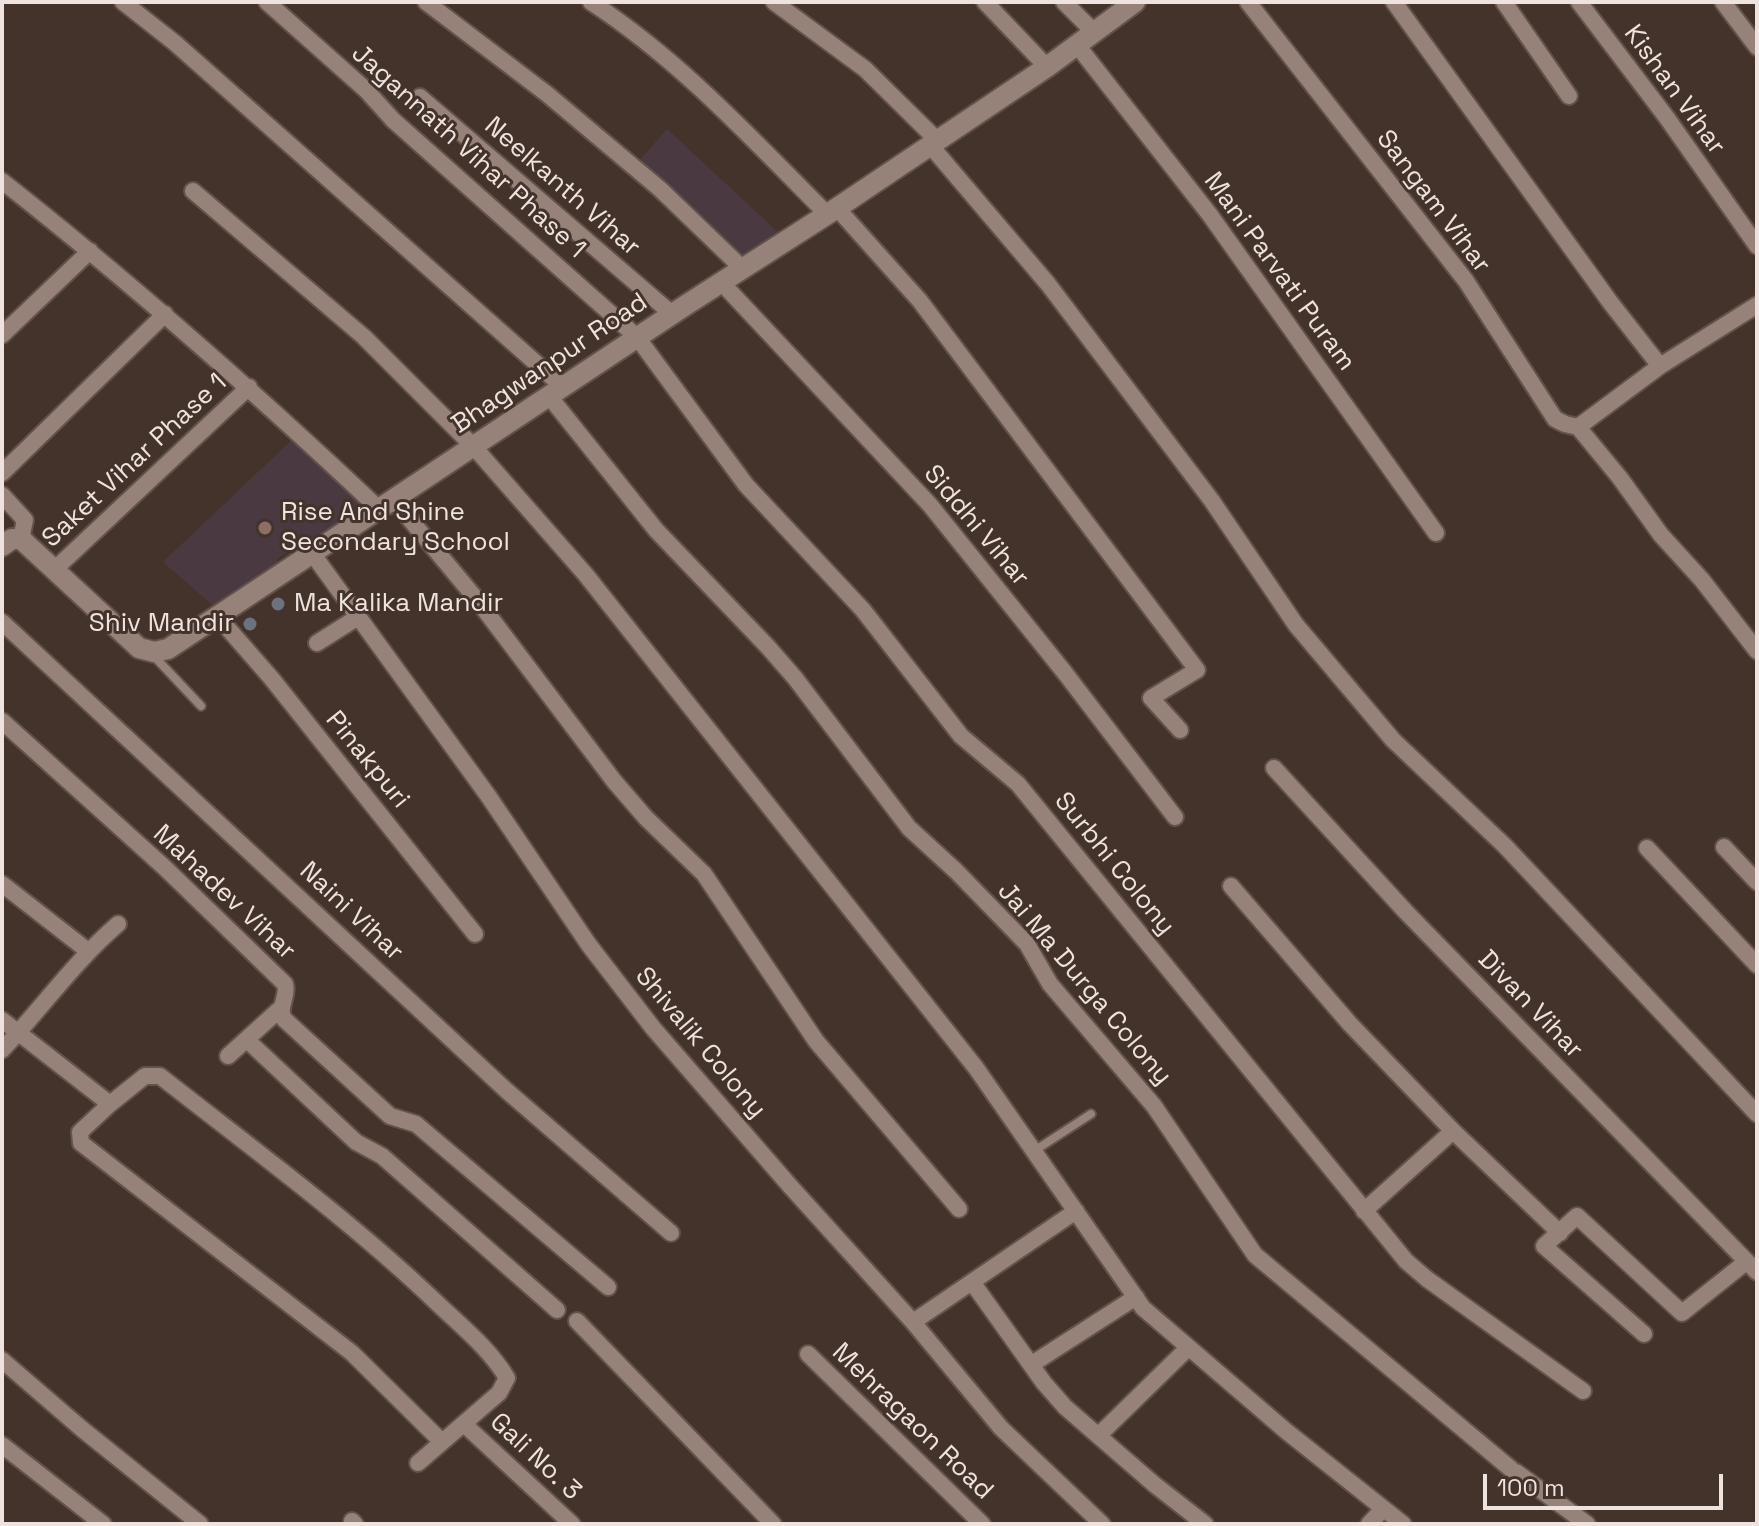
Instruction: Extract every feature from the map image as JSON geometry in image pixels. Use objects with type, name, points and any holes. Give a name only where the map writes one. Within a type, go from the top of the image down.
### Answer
[{"type":"street","name":"Jai Ma Durga Colony","points":[[123,2],[175,43],[556,391],[656,530],[795,678],[909,828],[1027,944],[1050,984],[1154,1106],[1255,1255],[1513,1470],[1587,1524]]},
{"type":"street","name":"Jagannath Vihar Phase 1","points":[[267,2],[366,90],[393,120],[637,337]]},
{"type":"street","points":[[426,2],[547,94],[660,189],[742,268]]},
{"type":"street","points":[[591,2],[652,45],[693,82],[832,211],[920,301],[1197,670],[1151,698],[1180,730]]},
{"type":"street","points":[[774,2],[865,69],[933,142],[1048,284],[1212,501],[1296,625],[1384,728],[1505,846],[1757,1114]]},
{"type":"street","points":[[985,2],[1047,67]]},
{"type":"street","points":[[1064,2],[1094,32]]},
{"type":"street","name":"Bhagwanpur Road","points":[[148,650],[168,649],[218,617],[1047,67],[1135,2]]},
{"type":"street","name":"Sangam Vihar","points":[[1248,2],[1466,281],[1555,419],[1578,427],[1661,535],[1702,580],[1757,651]]},
{"type":"street","points":[[1394,2],[1610,302],[1660,366]]},
{"type":"street","points":[[1504,2],[1569,96]]},
{"type":"street","name":"Kishan Vihar","points":[[1579,2],[1667,118],[1757,246]]},
{"type":"street","points":[[1723,2],[1757,47]]},
{"type":"street","name":"Mani Parvati Puram","points":[[1077,45],[1210,215],[1436,533]]},
{"type":"street","name":"Neelkanth Vihar","points":[[420,97],[672,314]]},
{"type":"street","points":[[2,181],[165,314],[386,504],[478,601],[614,781],[646,818],[704,874],[816,1041],[959,1209]]},
{"type":"street","points":[[193,191],[364,337],[474,447],[586,575],[976,1068],[1157,1323],[1403,1524]]},
{"type":"street","points":[[2,335],[90,251]]},
{"type":"street","name":"Siddhi Vihar","points":[[721,282],[930,505],[1065,673],[1175,817]]},
{"type":"street","points":[[1578,427],[1660,366],[1757,305]]},
{"type":"street","points":[[2,473],[165,314]]},
{"type":"street","name":"Surbhi Colony","points":[[637,337],[746,485],[863,610],[961,736],[1018,784],[1406,1261],[1583,1391]]},
{"type":"street","name":"Saket Vihar Phase 1","points":[[54,570],[249,387]]},
{"type":"street","points":[[2,495],[25,520],[11,542],[54,570],[139,648],[148,650]]},
{"type":"street","name":"Shivalik Colony","points":[[312,553],[489,797],[589,945],[653,1028],[913,1322],[1001,1428],[1102,1524]]},
{"type":"street","name":"Pinakpuri","points":[[218,617],[272,679],[475,934]]},
{"type":"street","points":[[317,643],[358,617]]},
{"type":"street","name":"Naini Vihar","points":[[2,622],[507,1091],[671,1233]]},
{"type":"street","name":"Mahadev Vihar","points":[[2,721],[164,867],[285,984],[287,991],[281,1008],[284,1019],[390,1116],[416,1124],[608,1287]]},
{"type":"street","name":"Divan Vihar","points":[[1274,768],[1406,912],[1752,1267]]},
{"type":"street","points":[[1724,847],[1757,882]]},
{"type":"street","points":[[1647,848],[1757,965]]},
{"type":"street","points":[[2,884],[88,951]]},
{"type":"street","points":[[1231,886],[1350,1024],[1453,1131],[1560,1233]]},
{"type":"street","points":[[2,1050],[55,986],[118,924]]},
{"type":"street","points":[[228,1056],[281,1008]]},
{"type":"street","points":[[2,1020],[110,1104]]},
{"type":"street","points":[[247,1040],[356,1142],[382,1156],[557,1310]]},
{"type":"street","points":[[418,1463],[499,1393],[507,1378],[495,1359],[410,1277],[160,1076],[145,1076],[80,1132],[81,1143],[352,1353],[442,1442]]},
{"type":"street","points":[[1364,1211],[1453,1131]]},
{"type":"street","points":[[913,1322],[1076,1211]]},
{"type":"street","points":[[1644,1334],[1544,1246],[1577,1216],[1682,1313],[1752,1267]]},
{"type":"street","points":[[972,1282],[1065,1407],[1205,1524]]},
{"type":"street","points":[[1032,1364],[1136,1297]]},
{"type":"street","points":[[577,1321],[773,1524]]},
{"type":"street","points":[[1099,1435],[1188,1348]]},
{"type":"street","name":"Mehragaon Road","points":[[808,1354],[982,1524]]},
{"type":"street","points":[[2,1360],[200,1524]]},
{"type":"street","name":"Gali No. 3","points":[[465,1425],[572,1524]]},
{"type":"street","points":[[2,1445],[103,1524]]},
{"type":"street","points":[[1369,1524],[1383,1509]]},
{"type":"lane","points":[[148,650],[201,706]]},
{"type":"lane","points":[[1034,1151],[1091,1114]]},
{"type":"shaded area","points":[[667,129],[781,235],[744,259],[639,161]]},
{"type":"shaded area","name":"Rise And Shine Secondary School","points":[[296,436],[368,503],[292,555],[288,552],[277,559],[278,564],[217,609],[163,562]]},
{"type":"place","name":"Rise And Shine Secondary School","points":[[265,528]]},
{"type":"place","name":"Ma Kalika Mandir","points":[[278,604]]},
{"type":"place","name":"Shiv Mandir","points":[[250,624]]}]
